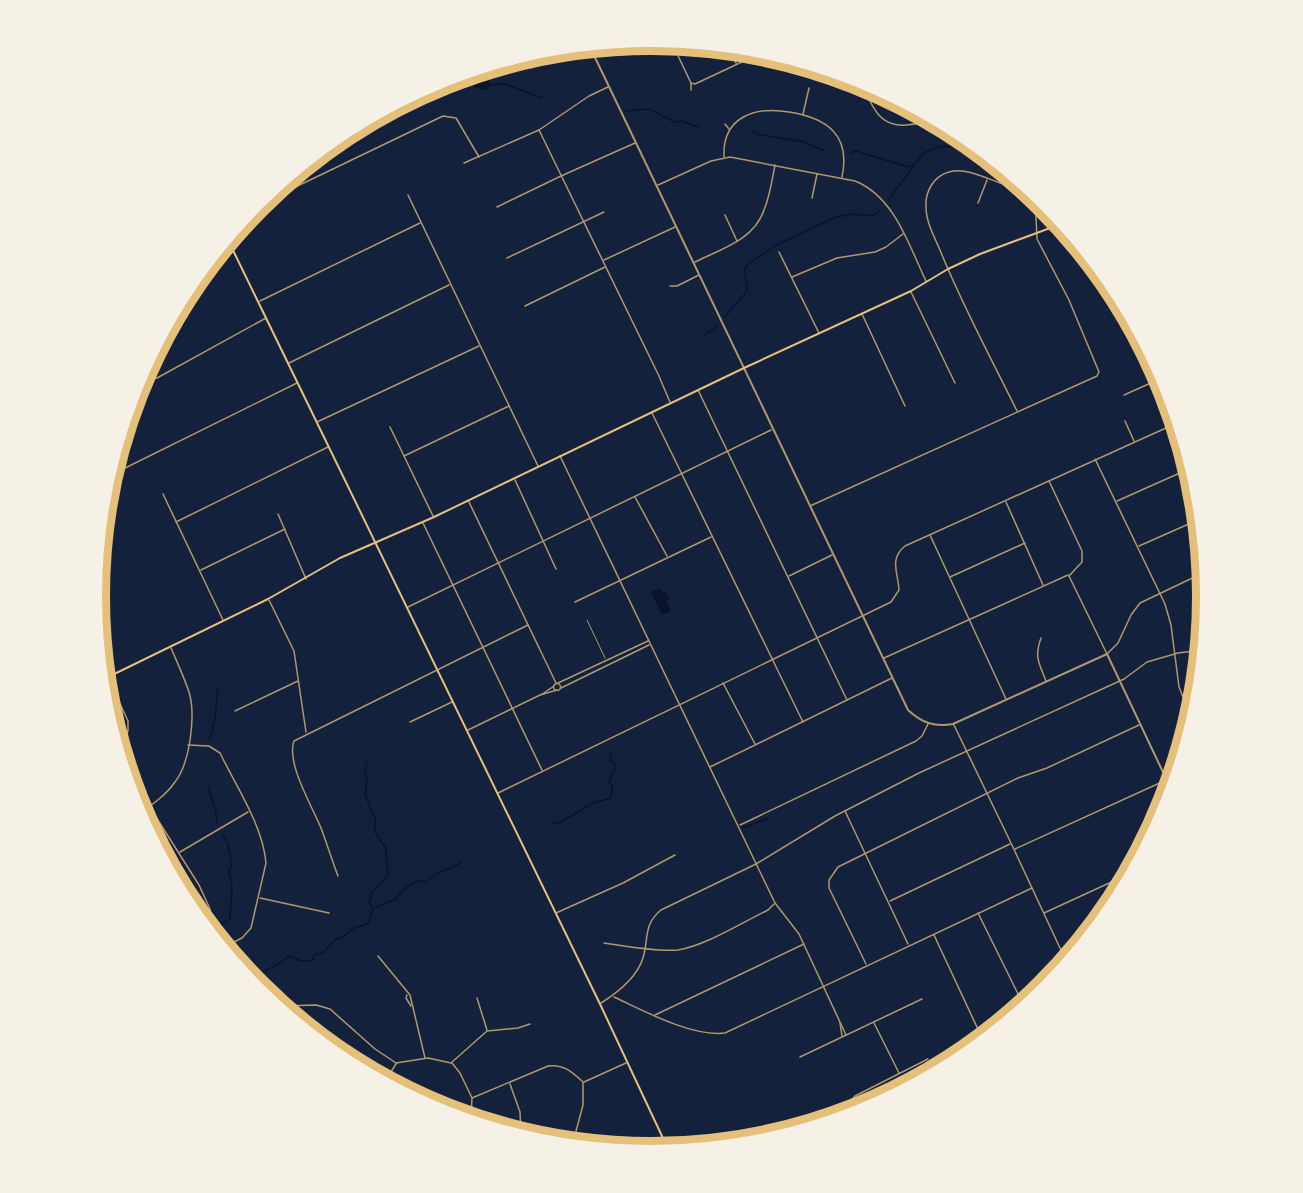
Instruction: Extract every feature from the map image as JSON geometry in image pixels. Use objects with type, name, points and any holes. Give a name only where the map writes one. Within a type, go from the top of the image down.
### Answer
[{"type":"main road","points":[[112,675],[268,599],[340,558],[434,517],[670,403],[911,291],[948,269],[980,254],[1053,227]]},
{"type":"main road","points":[[232,248],[408,607],[665,1142]]},
{"type":"street","points":[[676,52],[691,83],[691,90]]},
{"type":"street","points":[[600,54],[595,56],[609,86],[908,710],[928,724],[941,726],[953,724],[1107,654],[1118,643],[1131,615],[1140,603],[1196,575]]},
{"type":"street","points":[[734,58],[736,64]]},
{"type":"street","points":[[691,83],[695,84],[746,59]]},
{"type":"street","points":[[464,163],[539,130],[589,96],[609,86]]},
{"type":"street","points":[[803,114],[809,88]]},
{"type":"street","points":[[868,96],[878,116],[889,124],[897,126],[922,123]]},
{"type":"street","points":[[724,158],[724,145],[730,129],[743,118],[758,111],[774,109],[819,119],[833,131],[845,158],[842,178]]},
{"type":"street","points":[[286,191],[443,116],[456,118],[479,157]]},
{"type":"street","points":[[725,124],[730,129]]},
{"type":"street","points":[[539,130],[670,403]]},
{"type":"street","points":[[497,207],[636,142]]},
{"type":"street","points":[[657,186],[711,161],[736,157],[860,183],[880,197],[891,210],[926,282]]},
{"type":"street","points":[[694,262],[751,232],[762,217],[775,165]]},
{"type":"street","points":[[1013,188],[963,171],[949,172],[937,178],[928,191],[926,206],[927,218],[948,269],[1017,412]]},
{"type":"street","points":[[812,198],[817,173]]},
{"type":"street","points":[[978,203],[987,179]]},
{"type":"street","points":[[408,195],[538,467]]},
{"type":"street","points":[[809,506],[1097,376],[1099,372],[1069,300],[1042,249],[1037,234],[1036,210]]},
{"type":"street","points":[[507,258],[604,212]]},
{"type":"street","points":[[725,215],[737,241]]},
{"type":"street","points":[[259,301],[420,223]]},
{"type":"street","points":[[603,260],[677,226]]},
{"type":"street","points":[[792,277],[837,258],[875,252],[903,234]]},
{"type":"street","points":[[779,252],[819,333]]},
{"type":"street","points":[[525,306],[605,267]]},
{"type":"street","points":[[670,286],[677,286],[700,275]]},
{"type":"street","points":[[289,363],[451,284]]},
{"type":"street","points":[[911,291],[955,383]]},
{"type":"street","points":[[861,314],[905,406]]},
{"type":"street","points":[[152,379],[266,317]]},
{"type":"street","points":[[317,422],[480,345]]},
{"type":"street","points":[[1124,395],[1153,382]]},
{"type":"street","points":[[121,470],[297,383]]},
{"type":"street","points":[[698,390],[847,700]]},
{"type":"street","points":[[404,456],[510,405]]},
{"type":"street","points":[[652,412],[803,722]]},
{"type":"street","points":[[1125,421],[1134,442]]},
{"type":"street","points":[[497,794],[891,602],[899,592],[895,560],[899,551],[905,546],[1170,426]]},
{"type":"street","points":[[390,427],[434,517]]},
{"type":"street","points":[[408,607],[773,429]]},
{"type":"street","points":[[176,522],[328,447]]},
{"type":"street","points":[[560,456],[775,903],[795,927],[846,1035]]},
{"type":"street","points":[[1095,459],[1160,592],[1171,625],[1179,687],[1186,707]]},
{"type":"street","points":[[1116,502],[1182,472]]},
{"type":"street","points":[[514,478],[556,568]]},
{"type":"street","points":[[883,659],[1069,574],[1082,562],[1082,551],[1049,480]]},
{"type":"street","points":[[163,494],[223,621]]},
{"type":"street","points":[[635,497],[667,557]]},
{"type":"street","points":[[468,500],[557,690]]},
{"type":"street","points":[[1005,500],[1044,586]]},
{"type":"street","points":[[278,514],[306,579]]},
{"type":"street","points":[[422,522],[542,771]]},
{"type":"street","points":[[1138,546],[1192,523]]},
{"type":"street","points":[[200,571],[285,529]]},
{"type":"street","points":[[930,535],[1006,700]]},
{"type":"street","points":[[575,602],[712,537]]},
{"type":"street","points":[[950,577],[1025,543]]},
{"type":"street","points":[[788,576],[832,555]]},
{"type":"street","points":[[1069,574],[1166,778]]},
{"type":"street","points":[[268,599],[293,647],[306,733]]},
{"type":"street","points":[[338,876],[298,776],[293,742],[306,733],[528,625]]},
{"type":"street","points":[[1041,638],[1037,658],[1047,682]]},
{"type":"street","points":[[467,730],[540,695],[556,684],[650,642]]},
{"type":"street","points":[[540,695],[557,690],[610,665],[650,642]]},
{"type":"street","points":[[171,646],[188,690],[192,716],[182,772],[169,791],[149,806],[204,894],[211,918]]},
{"type":"street","points":[[600,1004],[613,996],[637,969],[644,956],[650,921],[661,910],[756,864],[845,811],[919,773],[1128,676],[1147,662],[1194,651]]},
{"type":"street","points":[[710,768],[893,678]]},
{"type":"street","points":[[235,711],[298,681]]},
{"type":"street","points":[[723,683],[755,745]]},
{"type":"street","points":[[556,684],[561,688]]},
{"type":"street","points":[[114,691],[128,721],[126,740]]},
{"type":"street","points":[[410,722],[453,701]]},
{"type":"street","points":[[739,826],[916,741],[922,736],[928,724]]},
{"type":"street","points":[[953,724],[1063,955]]},
{"type":"street","points":[[867,966],[829,888],[831,875],[840,866],[1018,778],[1047,768],[1140,724]]},
{"type":"street","points":[[188,745],[209,746],[220,753],[261,838],[265,854],[266,863],[252,926],[248,934],[231,943]]},
{"type":"street","points":[[1014,850],[1164,781]]},
{"type":"street","points":[[845,811],[908,945]]},
{"type":"street","points":[[179,853],[249,812]]},
{"type":"street","points":[[889,902],[1011,843]]},
{"type":"street","points":[[556,914],[675,855]]},
{"type":"street","points":[[1044,913],[1118,879]]},
{"type":"street","points":[[613,996],[654,1015],[703,1033],[725,1033],[1032,888]]},
{"type":"street","points":[[258,898],[329,913]]},
{"type":"street","points":[[604,943],[673,950],[691,947],[768,910],[775,903]]},
{"type":"street","points":[[978,913],[1020,998]]},
{"type":"street","points":[[933,933],[979,1032]]},
{"type":"street","points":[[654,1015],[804,944]]},
{"type":"street","points":[[378,956],[401,983],[413,1004],[425,1059]]},
{"type":"street","points":[[477,998],[487,1031]]},
{"type":"street","points":[[800,1057],[922,999]]},
{"type":"street","points":[[291,1006],[316,1005],[330,1009],[375,1049],[396,1063],[425,1059],[452,1063],[460,1073],[472,1098],[471,1111]]},
{"type":"street","points":[[840,1022],[842,1037]]},
{"type":"street","points":[[873,1022],[899,1074]]},
{"type":"street","points":[[452,1063],[487,1031],[518,1028],[530,1024]]},
{"type":"street","points":[[850,1104],[855,1096],[928,1059]]},
{"type":"street","points":[[583,1082],[628,1062]]},
{"type":"street","points":[[389,1074],[396,1063]]},
{"type":"street","points":[[472,1098],[553,1065],[568,1069],[583,1082],[583,1105],[575,1136]]},
{"type":"street","points":[[509,1083],[520,1112],[521,1126]]},
{"type":"lane","points":[[587,620],[610,665]]},
{"type":"water","points":[[485,77],[489,80],[489,87],[484,90],[475,88],[472,82]]},
{"type":"water","points":[[660,588],[663,593],[666,592],[669,599],[666,600],[671,611],[662,615],[651,592]]},
{"type":"waterway","points":[[490,85],[505,84],[542,98]]},
{"type":"waterway","points":[[626,111],[650,109],[674,122],[682,121],[698,127]]},
{"type":"waterway","points":[[751,130],[757,134],[804,142],[825,151]]},
{"type":"waterway","points":[[850,153],[856,151],[908,167],[933,149],[962,148]]},
{"type":"waterway","points":[[889,199],[914,166]]},
{"type":"waterway","points":[[724,318],[747,291],[744,274],[747,265],[772,247],[836,217],[854,214],[873,216],[881,210]]},
{"type":"waterway","points":[[705,335],[718,325]]},
{"type":"waterway","points":[[210,739],[218,687]]},
{"type":"waterway","points":[[552,823],[559,823],[593,803],[611,798],[612,785],[608,781],[615,768],[614,762],[610,761],[611,753]]},
{"type":"waterway","points":[[367,762],[365,795],[375,818],[375,832],[386,849],[388,875],[372,892],[369,903],[373,908]]},
{"type":"waterway","points":[[208,786],[217,823]]},
{"type":"waterway","points":[[743,828],[767,819]]},
{"type":"waterway","points":[[221,924],[230,919],[232,886],[229,872],[232,863],[223,835]]},
{"type":"waterway","points":[[259,975],[291,956],[301,961],[312,962],[314,955],[323,953],[336,939],[343,937],[354,928],[369,923],[373,908],[396,899],[412,883],[427,881],[462,861]]}]
